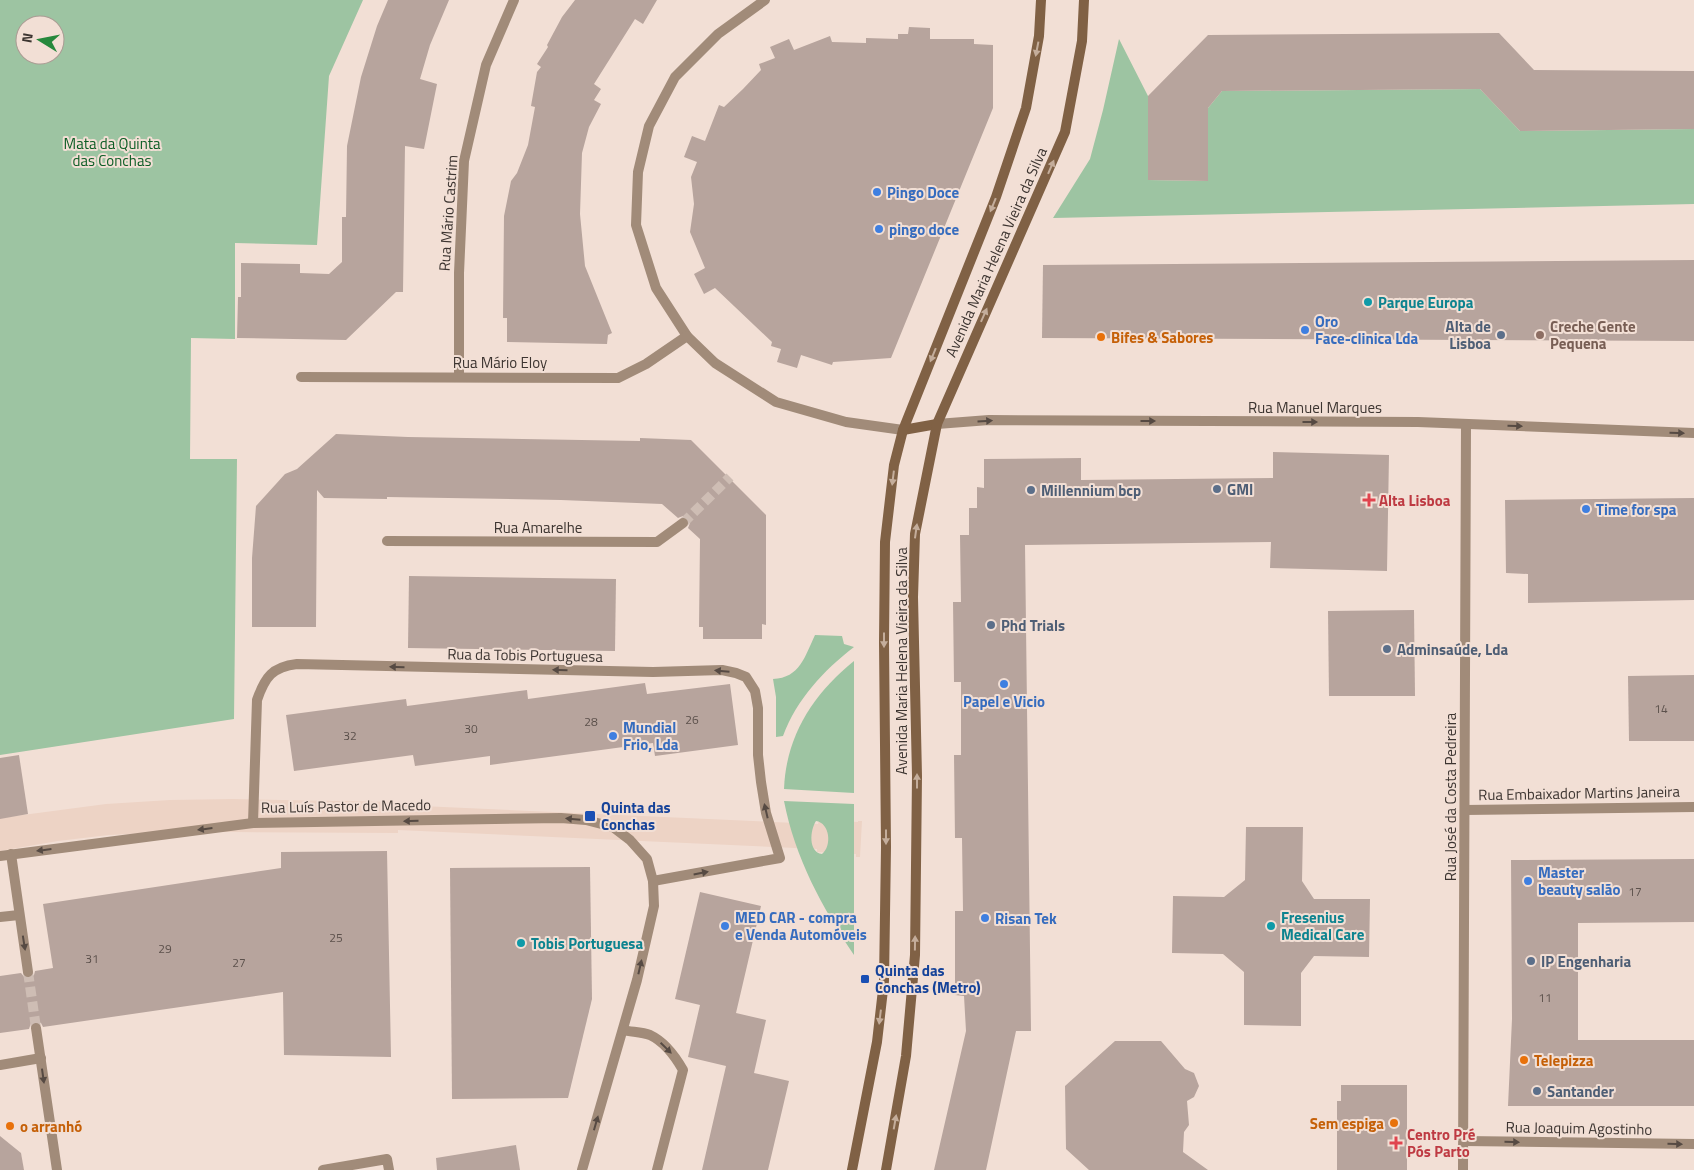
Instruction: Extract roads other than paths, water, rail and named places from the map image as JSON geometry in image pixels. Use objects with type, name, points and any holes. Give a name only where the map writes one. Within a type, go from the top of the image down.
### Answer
[{"type":"street","name":"Rua Mário Castrim","points":[[459,376],[459,273],[464,161],[486,65],[514,0]]},
{"type":"street","points":[[765,0],[718,34],[675,77],[649,126],[638,172],[636,225],[656,288],[687,336],[715,364],[776,402],[846,422],[903,430],[937,424]]},
{"type":"street","name":"Avenida Maria Helena Vieira da Silva","points":[[852,1170],[877,1042],[884,981],[886,847],[885,542],[894,465],[903,430],[996,197],[1023,117],[1039,36],[1041,0]]},
{"type":"street","name":"Avenida Maria Helena Vieira da Silva","points":[[886,1170],[906,1056],[915,955],[917,776],[913,597],[915,543],[927,470],[937,424],[1066,132],[1082,41],[1084,0]]},
{"type":"street","name":"Rua Mário Eloy","points":[[301,377],[618,378],[646,364],[687,336]]},
{"type":"street","name":"Rua Manuel Marques","points":[[937,424],[998,420],[1408,422],[1694,433]]},
{"type":"street","name":"Rua José da Costa Pedreira","points":[[1464,1170],[1466,425]]},
{"type":"street","name":"Rua Amarelhe","points":[[387,541],[657,542],[683,523]]},
{"type":"street","name":"Rua da Tobis Portuguesa","points":[[253,823],[257,700],[263,683],[274,671],[285,666],[297,664],[653,672],[722,670],[736,673],[746,678],[755,691],[758,708],[758,755],[761,782],[766,813],[780,858],[653,881]]},
{"type":"street","name":"Rua Embaixador Martins Janeira","points":[[1465,810],[1694,807]]},
{"type":"street","name":"Rua Luís Pastor de Macedo","points":[[28,972],[19,915],[5,855],[253,823],[561,818],[586,820],[613,828],[630,840],[647,859],[653,881],[654,906],[637,980],[582,1170]]},
{"type":"street","points":[[0,917],[19,915]]},
{"type":"street","points":[[36,1028],[57,1170]]},
{"type":"street","points":[[623,1030],[649,1035],[656,1039],[674,1055],[683,1070],[657,1170]]},
{"type":"street","points":[[0,1065],[41,1058]]},
{"type":"street","name":"Rua Joaquim Agostinho","points":[[1464,1141],[1694,1144]]},
{"type":"street","points":[[323,1170],[387,1159],[389,1170]]},
{"type":"tunnel","points":[[683,523],[730,477]]},
{"type":"tunnel","points":[[28,972],[36,1028]]},
{"type":"place","name":"Pingo Doce","points":[[877,192]]},
{"type":"place","name":"pingo doce","points":[[879,229]]},
{"type":"place","name":"Parque Europa","points":[[1368,302]]},
{"type":"place","name":"Oro Face-clinica Lda","points":[[1305,330]]},
{"type":"place","name":"Alta de Lisboa","points":[[1501,335]]},
{"type":"place","name":"Creche Gente Pequena","points":[[1540,335]]},
{"type":"place","name":"Bifes & Sabores","points":[[1101,337]]},
{"type":"place","name":"GMI","points":[[1217,489]]},
{"type":"place","name":"Millennium bcp","points":[[1031,490]]},
{"type":"place","name":"Alta Lisboa","points":[[1369,500]]},
{"type":"place","name":"Time for spa","points":[[1586,509]]},
{"type":"place","name":"Phd Trials","points":[[991,625]]},
{"type":"place","name":"Adminsaúde, Lda","points":[[1387,649]]},
{"type":"place","name":"Papel e Vicio","points":[[1004,684]]},
{"type":"place","name":"Mundial Frio, Lda","points":[[613,736]]},
{"type":"place","name":"Quinta das Conchas","points":[[590,816]]},
{"type":"place","name":"Master beauty salão","points":[[1528,881]]},
{"type":"place","name":"Risan Tek","points":[[985,918]]},
{"type":"place","name":"MED CAR - compra e Venda Automóveis","points":[[725,926]]},
{"type":"place","name":"Fresenius Medical Care","points":[[1271,926]]},
{"type":"place","name":"Tobis Portuguesa","points":[[521,943]]},
{"type":"place","name":"IP Engenharia","points":[[1531,961]]},
{"type":"place","name":"Quinta das Conchas (Metro)","points":[[865,979]]},
{"type":"place","name":"Telepizza","points":[[1524,1060]]},
{"type":"place","name":"Santander","points":[[1537,1091]]},
{"type":"place","name":"Sem espiga","points":[[1394,1123]]},
{"type":"place","name":"o arranhó","points":[[10,1126]]},
{"type":"place","name":"Centro Pré Pós Parto","points":[[1396,1143]]},
{"type":"park label","name":"Mata da Quinta das Conchas","points":[[112,152]]}]
